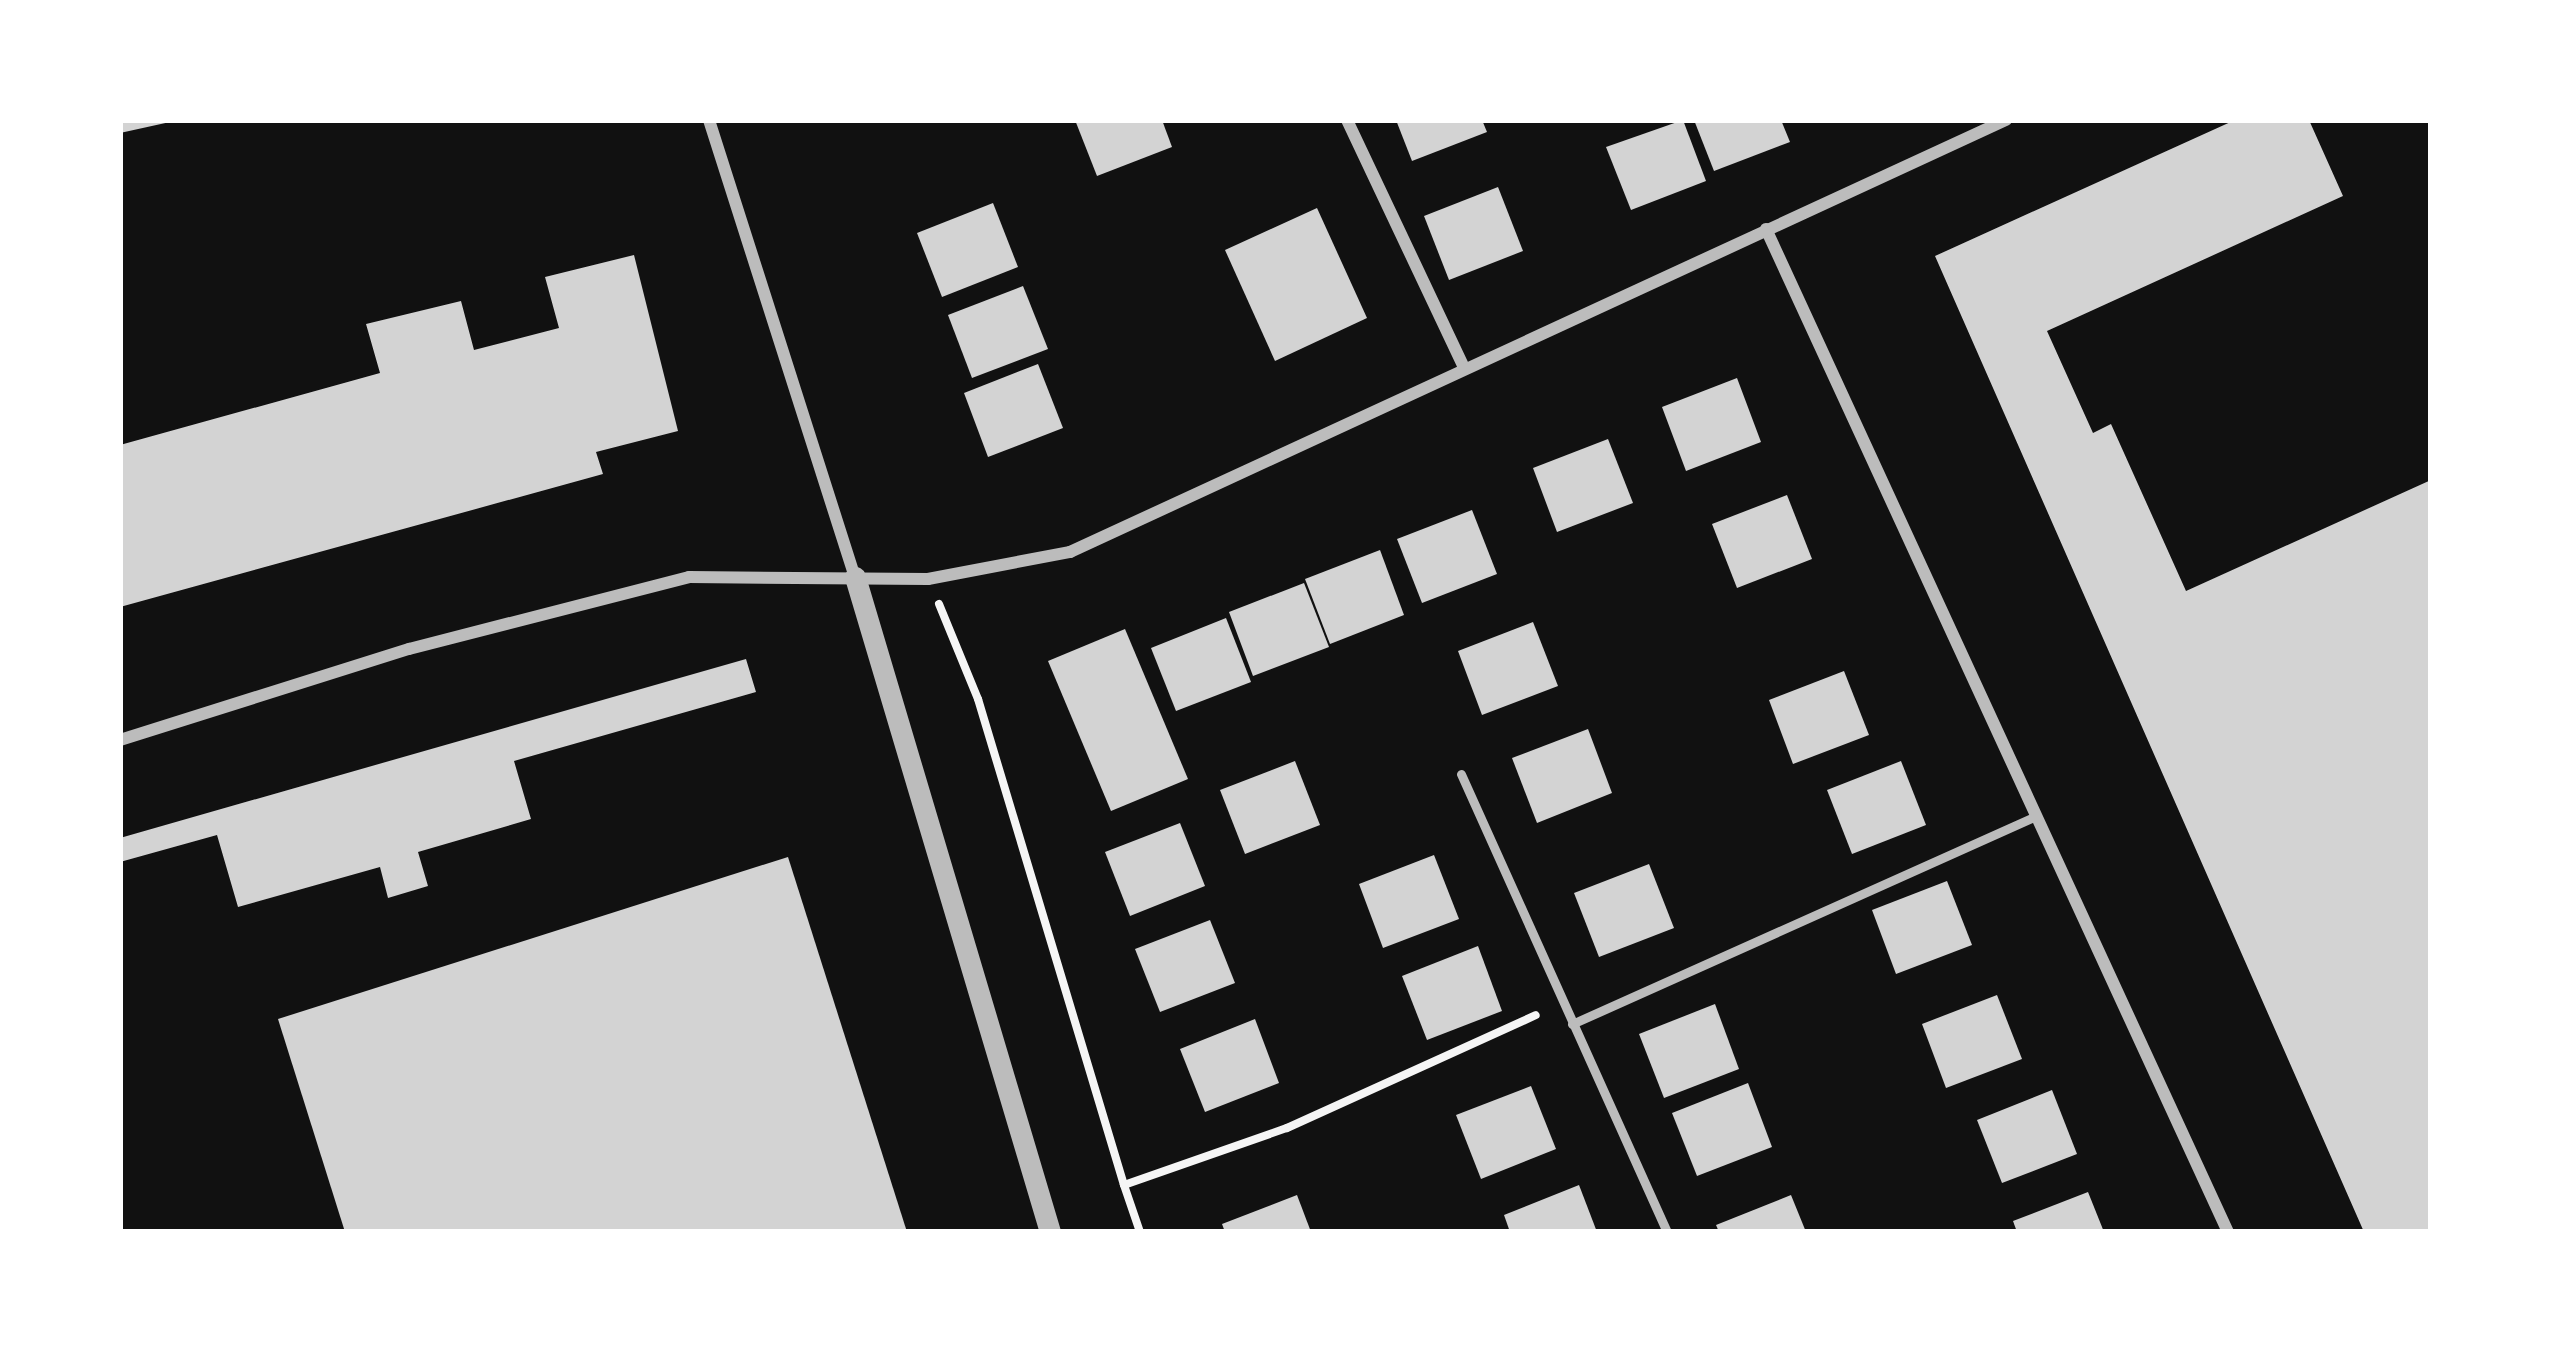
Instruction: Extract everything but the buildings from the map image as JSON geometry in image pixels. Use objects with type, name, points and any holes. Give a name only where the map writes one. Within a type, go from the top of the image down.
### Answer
[{"type":"street","points":[[709,120],[855,577],[1050,1232]]},
{"type":"street","points":[[1346,120],[1464,368]]},
{"type":"street","points":[[120,740],[666,582],[928,579],[1070,552],[2006,120]]},
{"type":"street","points":[[1766,229],[2228,1232]]},
{"type":"lane","points":[[1460,774],[1667,1232]]},
{"type":"lane","points":[[1572,1024],[2036,817]]},
{"type":"path","points":[[928,579],[979,699],[1139,1232]]},
{"type":"path","points":[[1124,1185],[1287,1128],[1533,1014],[1572,1024]]}]
